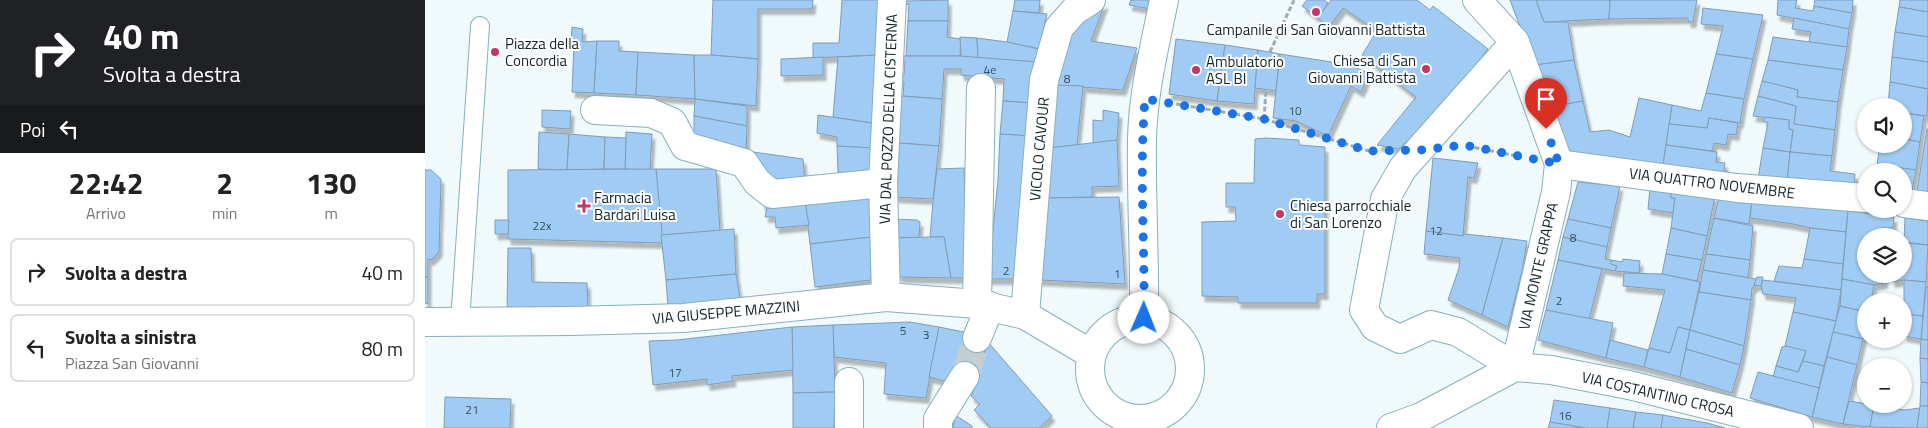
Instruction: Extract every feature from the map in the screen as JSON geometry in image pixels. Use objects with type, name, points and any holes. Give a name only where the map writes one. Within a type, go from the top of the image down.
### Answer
[{"type":"street","name":"VIA DAL POZZO DELLA CISTERNA","points":[[886,297],[883,183],[892,0]]},
{"type":"street","name":"VICOLO CAVOUR","points":[[1025,315],[1044,80],[1059,28],[1074,10],[1091,0]]},
{"type":"street","points":[[1477,0],[1515,42],[1559,164]]},
{"type":"street","points":[[1144,318],[1142,138],[1145,99],[1162,12]]},
{"type":"street","points":[[1515,42],[1403,168],[1385,199],[1363,310],[1375,327],[1400,339],[1431,325],[1458,332],[1515,367]]},
{"type":"street","points":[[977,338],[983,305],[981,88]]},
{"type":"street","points":[[595,110],[651,112],[672,122],[685,146],[744,163],[757,182],[772,194],[883,183]]},
{"type":"street","name":"VIA QUATTRO NOVEMBRE","points":[[1559,164],[1737,188],[1857,197]]},
{"type":"street","name":"VIA MONTE GRAPPA","points":[[1515,367],[1556,192],[1559,164]]},
{"type":"street","points":[[1912,204],[1928,206]]},
{"type":"street","name":"VIA GIUSEPPE MAZZINI","points":[[425,322],[684,318],[886,297],[983,305],[1025,315],[1091,354]]},
{"type":"street","points":[[1144,318],[1169,327],[1186,347],[1191,374],[1181,399],[1152,423],[1107,408],[1090,384],[1091,354],[1111,327],[1144,318]]},
{"type":"street","points":[[1391,428],[1421,417],[1515,367]]},
{"type":"street","name":"VIA COSTANTINO CROSA","points":[[1515,367],[1551,370],[1629,385],[1799,428]]},
{"type":"street","points":[[937,428],[938,419],[965,376]]},
{"type":"street","points":[[849,382],[849,428]]},
{"type":"lane","points":[[460,322],[480,26]]},
{"type":"path","points":[[1270,52],[1294,0]]},
{"type":"path","points":[[1264,119],[1266,90]]},
{"type":"path","points":[[1145,99],[1264,119],[1369,151],[1421,150],[1464,145],[1559,164]]},
{"type":"building","points":[[713,0],[813,0],[812,9],[758,9],[758,59],[711,55]]},
{"type":"building","points":[[842,0],[881,0],[877,55],[813,58],[813,43],[839,43]]},
{"type":"building","points":[[948,0],[948,21],[908,21],[909,4],[905,5],[906,1]]},
{"type":"building","points":[[1015,0],[1040,0],[1039,13],[1013,11]]},
{"type":"building","points":[[1131,0],[1151,0],[1150,9],[1129,5]]},
{"type":"building","name":"Campanile di San Giovanni Battista","points":[[1307,0],[1324,0],[1328,3],[1318,18],[1302,6]]},
{"type":"building","name":"Chiesa di San Giovanni Battista","points":[[1331,0],[1417,0],[1430,10],[1433,6],[1488,49],[1449,101],[1399,149],[1377,145],[1416,97],[1362,55],[1377,31],[1343,8],[1329,27],[1318,18]]},
{"type":"building","points":[[1510,0],[1536,0],[1544,22],[1568,22],[1574,60],[1535,65]]},
{"type":"building","points":[[1536,0],[1610,0],[1609,19],[1544,22]]},
{"type":"building","points":[[1610,0],[1697,0],[1693,22],[1688,22],[1688,18],[1609,19]]},
{"type":"building","points":[[1778,0],[1797,0],[1795,8],[1813,11],[1814,6],[1852,13],[1849,29],[1777,15]]},
{"type":"building","points":[[1815,0],[1853,0],[1852,13],[1814,6]]},
{"type":"building","points":[[1900,0],[1928,0],[1928,12],[1899,7]]},
{"type":"building","points":[[1105,3],[1091,41],[1137,48],[1123,90],[1054,85],[1066,37],[1092,8]]},
{"type":"building","points":[[1899,7],[1928,12],[1928,37],[1895,32]]},
{"type":"building","points":[[1703,8],[1763,15],[1753,59],[1716,54],[1723,26],[1701,24]]},
{"type":"building","points":[[1013,11],[1047,14],[1039,49],[1007,42]]},
{"type":"building","points":[[1794,18],[1849,29],[1847,47],[1809,42],[1811,32],[1792,29]]},
{"type":"building","points":[[908,21],[948,21],[947,37],[961,39],[960,56],[906,56]]},
{"type":"building","points":[[572,27],[583,29],[582,42],[597,41],[594,93],[572,92],[574,42],[571,42]]},
{"type":"building","points":[[1895,32],[1928,37],[1928,62],[1892,57]]},
{"type":"building","points":[[960,37],[977,38],[978,58],[961,57]]},
{"type":"building","points":[[1773,37],[1847,47],[1843,70],[1768,60]]},
{"type":"building","points":[[977,38],[1039,49],[1037,62],[978,58]]},
{"type":"building","name":"Ambulatorio ASL BI","points":[[1176,39],[1225,45],[1217,101],[1169,94]]},
{"type":"building","points":[[597,41],[619,41],[619,51],[638,52],[636,95],[594,93]]},
{"type":"building","points":[[1225,45],[1258,50],[1254,104],[1217,101]]},
{"type":"building","points":[[1258,50],[1280,54],[1276,91],[1255,88]]},
{"type":"building","points":[[638,52],[694,55],[695,99],[636,95]]},
{"type":"building","points":[[1280,54],[1351,65],[1369,74],[1361,92],[1351,86],[1328,136],[1296,121],[1273,118]]},
{"type":"building","points":[[1716,54],[1753,59],[1744,99],[1706,93]]},
{"type":"building","points":[[694,55],[758,59],[756,106],[695,99]]},
{"type":"building","points":[[877,55],[872,123],[833,117],[838,57]]},
{"type":"building","points":[[903,56],[960,56],[1037,62],[1033,103],[1003,101],[1004,79],[961,75],[961,69],[944,69],[942,99],[903,96],[904,82],[901,82],[901,76],[904,75],[905,61],[903,61]]},
{"type":"building","points":[[823,57],[823,75],[781,76],[781,59]]},
{"type":"building","points":[[1892,57],[1928,62],[1928,89],[1890,82]]},
{"type":"building","points":[[1574,60],[1583,101],[1551,107],[1535,65]]},
{"type":"building","points":[[1768,60],[1843,70],[1838,102],[1797,97],[1798,90],[1762,81]]},
{"type":"building","points":[[1762,81],[1798,90],[1797,97],[1838,102],[1835,130],[1794,124],[1796,106],[1758,96]]},
{"type":"building","points":[[1890,82],[1928,89],[1927,116],[1912,114],[1912,98],[1889,98]]},
{"type":"building","points":[[1054,85],[1083,86],[1077,145],[1048,148]]},
{"type":"building","points":[[1706,93],[1744,99],[1740,123],[1709,118],[1707,128],[1669,124],[1672,105],[1701,111]]},
{"type":"building","points":[[901,96],[942,99],[939,146],[898,143]]},
{"type":"building","points":[[1758,96],[1796,106],[1794,124],[1835,130],[1832,156],[1790,152],[1793,130],[1789,129],[1789,120],[1753,116]]},
{"type":"building","points":[[1639,98],[1672,105],[1663,165],[1567,151],[1551,107],[1583,101],[1590,132],[1609,130],[1630,137]]},
{"type":"building","points":[[695,99],[747,106],[747,126],[694,116]]},
{"type":"building","points":[[1003,101],[1033,103],[1030,136],[1000,134]]},
{"type":"building","points":[[542,110],[571,111],[570,129],[542,127]]},
{"type":"building","points":[[1103,110],[1119,113],[1117,140],[1093,143],[1093,120],[1103,121]]},
{"type":"building","points":[[1912,114],[1924,116],[1920,142],[1912,140]]},
{"type":"building","points":[[818,115],[872,123],[873,148],[837,146],[837,137],[817,133]]},
{"type":"building","points":[[694,116],[747,126],[746,151],[694,142]]},
{"type":"building","points":[[1765,117],[1789,120],[1789,129],[1793,130],[1790,152],[1763,148],[1768,123],[1763,121]]},
{"type":"building","points":[[1709,118],[1738,123],[1736,135],[1728,134],[1726,145],[1714,143],[1712,151],[1666,145],[1669,124],[1707,128]]},
{"type":"building","points":[[1928,129],[1928,198],[1916,197]]},
{"type":"building","points":[[539,132],[569,134],[567,170],[538,169]]},
{"type":"building","points":[[626,132],[652,134],[650,170],[625,169]]},
{"type":"building","points":[[569,134],[605,137],[604,169],[567,170]]},
{"type":"building","points":[[1000,134],[1030,136],[1018,279],[988,279],[998,180]]},
{"type":"building","points":[[605,137],[626,138],[625,169],[604,169]]},
{"type":"building","name":"Chiesa parrocchiale di San Lorenzo","points":[[1255,139],[1299,140],[1299,145],[1325,147],[1325,294],[1317,294],[1317,303],[1238,303],[1238,297],[1202,296],[1202,222],[1236,221],[1235,207],[1226,207],[1226,183],[1254,183]]},
{"type":"building","points":[[1117,140],[1119,186],[1092,187],[1092,197],[1044,198],[1048,148]]},
{"type":"building","points":[[1912,140],[1920,142],[1916,170],[1912,169],[1912,163],[1877,163],[1879,153],[1912,153]]},
{"type":"building","points":[[898,143],[939,146],[933,199],[895,197]]},
{"type":"building","points":[[1666,145],[1717,152],[1716,162],[1725,163],[1724,174],[1663,165]]},
{"type":"building","points":[[837,146],[873,148],[872,174],[838,172]]},
{"type":"building","points":[[1763,148],[1790,152],[1787,183],[1758,179]]},
{"type":"building","points":[[746,151],[803,159],[805,184],[770,181]]},
{"type":"building","points":[[1790,152],[1832,156],[1830,171],[1855,174],[1854,189],[1787,183]]},
{"type":"building","points":[[1433,158],[1478,163],[1474,178],[1468,177],[1463,236],[1426,231]]},
{"type":"building","points":[[964,168],[967,278],[951,278],[944,237],[930,237],[933,201],[937,169]]},
{"type":"building","points":[[656,169],[716,169],[720,231],[661,235]]},
{"type":"building","name":"Farmacia Bardari Luisa","points":[[656,169],[663,243],[508,239],[508,170]]},
{"type":"building","points":[[1912,169],[1916,170],[1912,191]]},
{"type":"building","points":[[425,170],[431,170],[441,179],[439,252],[431,260],[428,259],[428,277],[425,277]]},
{"type":"building","points":[[1578,182],[1620,186],[1611,228],[1568,219]]},
{"type":"building","points":[[1650,188],[1671,190],[1671,198],[1675,198],[1673,213],[1648,209]]},
{"type":"building","points":[[1671,190],[1715,196],[1707,236],[1671,228],[1675,198],[1671,198]]},
{"type":"building","points":[[872,197],[871,237],[810,244],[805,202]]},
{"type":"building","points":[[1119,197],[1125,284],[1039,280],[1044,198]]},
{"type":"building","points":[[1719,197],[1752,201],[1749,224],[1714,218]]},
{"type":"building","points":[[763,199],[805,202],[809,225],[776,228],[775,217],[765,217],[767,207],[762,204]]},
{"type":"building","points":[[1752,201],[1848,211],[1846,232],[1750,218]]},
{"type":"building","points":[[1848,211],[1857,212],[1857,218],[1894,218],[1893,228],[1857,228],[1857,282],[1842,279]]},
{"type":"building","points":[[1714,218],[1753,226],[1750,260],[1706,254]]},
{"type":"building","points":[[1905,218],[1928,221],[1928,245],[1912,243],[1912,228],[1905,228]]},
{"type":"building","points":[[893,219],[917,220],[920,222],[919,238],[892,238]]},
{"type":"building","points":[[1568,219],[1611,228],[1607,247],[1563,237]]},
{"type":"building","points":[[495,220],[509,220],[508,234],[495,234]]},
{"type":"building","points":[[1671,228],[1707,236],[1702,260],[1666,254]]},
{"type":"building","points":[[1810,228],[1846,232],[1843,264],[1804,259]]},
{"type":"building","points":[[734,229],[736,274],[666,280],[661,235]]},
{"type":"building","points":[[1426,231],[1463,236],[1464,234],[1503,238],[1482,315],[1448,300],[1459,268],[1460,258],[1424,254]]},
{"type":"building","points":[[871,237],[871,280],[815,287],[810,244]]},
{"type":"building","points":[[944,237],[951,278],[899,277],[892,238]]},
{"type":"building","points":[[1563,237],[1607,247],[1605,259],[1611,260],[1611,264],[1617,266],[1615,271],[1558,260]]},
{"type":"building","points":[[1503,238],[1527,241],[1522,271],[1508,327],[1482,315]]},
{"type":"building","points":[[1912,244],[1928,245],[1926,282],[1912,281]]},
{"type":"building","points":[[508,248],[531,248],[532,282],[587,283],[588,309],[507,310]]},
{"type":"building","points":[[1666,254],[1702,260],[1697,281],[1662,274]]},
{"type":"building","points":[[1706,254],[1750,260],[1748,278],[1703,270]]},
{"type":"building","points":[[1623,259],[1640,261],[1639,273],[1615,271],[1617,266],[1611,264],[1611,260],[1622,262]]},
{"type":"building","points":[[1804,259],[1843,264],[1841,290],[1774,281],[1779,266],[1802,268]]},
{"type":"building","points":[[1558,260],[1602,269],[1589,319],[1546,310]]},
{"type":"building","points":[[1703,270],[1756,279],[1752,288],[1751,300],[1699,292]]},
{"type":"building","points":[[1624,273],[1662,274],[1700,282],[1690,330],[1678,327],[1670,353],[1649,348],[1665,290],[1623,286]]},
{"type":"building","points":[[736,274],[740,298],[668,307],[666,280]]},
{"type":"building","points":[[425,277],[428,277],[428,304],[425,303]]},
{"type":"building","points":[[1757,277],[1763,277],[1761,286],[1754,285]]},
{"type":"building","points":[[1842,279],[1874,285],[1872,293],[1857,293],[1857,310],[1840,306]]},
{"type":"building","points":[[1763,280],[1841,290],[1836,321],[1793,312],[1796,298],[1763,294],[1761,286]]},
{"type":"building","points":[[1912,281],[1926,282],[1923,316],[1912,315],[1912,293],[1904,293],[1904,283],[1912,283]]},
{"type":"building","points":[[1863,283],[1884,283],[1874,285]]},
{"type":"building","points":[[1926,287],[1928,287],[1928,340],[1921,339]]},
{"type":"building","points":[[1699,292],[1751,300],[1744,346],[1690,330]]},
{"type":"building","points":[[1840,306],[1857,310],[1857,338],[1833,332]]},
{"type":"building","points":[[1546,310],[1613,323],[1606,358],[1538,340]]},
{"type":"building","points":[[1793,312],[1836,321],[1824,366],[1803,361],[1806,351],[1785,346]]},
{"type":"building","points":[[1912,315],[1923,316],[1921,339],[1912,337]]},
{"type":"building","points":[[910,322],[939,327],[926,398],[884,394],[886,363],[834,357],[833,325]]},
{"type":"building","points":[[833,325],[835,392],[793,393],[792,327]]},
{"type":"building","points":[[792,327],[793,370],[732,376],[733,381],[707,385],[707,379],[653,385],[649,341],[677,340]]},
{"type":"building","points":[[939,327],[964,332],[987,341],[978,380],[948,382],[929,377]]},
{"type":"building","points":[[1678,327],[1690,330],[1680,377],[1644,367],[1649,348],[1670,353]]},
{"type":"building","points":[[1690,330],[1744,346],[1740,365],[1686,349]]},
{"type":"building","points":[[1833,332],[1857,338],[1857,348],[1861,348],[1859,358],[1857,358],[1857,365],[1827,357]]},
{"type":"building","points":[[1921,339],[1928,340],[1928,359],[1920,358]]},
{"type":"building","points":[[1610,340],[1648,350],[1644,367],[1606,358]]},
{"type":"building","points":[[987,341],[1052,416],[1039,428],[991,428],[974,410],[980,404],[971,396],[978,380]]},
{"type":"building","points":[[1786,346],[1806,351],[1798,372],[1776,366],[1782,347]]},
{"type":"building","points":[[1686,349],[1740,365],[1732,393],[1680,377]]},
{"type":"building","points":[[1827,357],[1857,365],[1843,424],[1812,417]]},
{"type":"building","points":[[1920,358],[1928,359],[1928,383],[1921,382]]},
{"type":"building","points":[[1803,361],[1824,366],[1819,388],[1773,377],[1776,366],[1798,372]]},
{"type":"building","points":[[1758,372],[1819,388],[1812,417],[1750,398]]},
{"type":"building","points":[[1921,382],[1928,383],[1928,406],[1920,406]]},
{"type":"building","points":[[835,392],[834,428],[793,428],[793,393]]},
{"type":"building","points":[[445,397],[511,399],[510,428],[444,428]]},
{"type":"building","points":[[1554,400],[1610,408],[1607,428],[1585,428],[1550,422]]},
{"type":"building","points":[[1849,401],[1857,402],[1857,413],[1873,413],[1870,427],[1843,424]]},
{"type":"building","points":[[1920,406],[1928,406],[1928,428],[1917,428]]},
{"type":"building","points":[[1610,408],[1636,412],[1633,428],[1607,428]]},
{"type":"building","points":[[1920,408],[1917,428],[1870,427],[1873,413],[1912,413],[1912,409]]},
{"type":"building","points":[[1636,412],[1663,415],[1661,428],[1633,428]]},
{"type":"building","points":[[955,415],[972,426],[972,428],[953,428]]},
{"type":"building","points":[[1663,415],[1707,423],[1725,428],[1661,428]]},
{"type":"building","points":[[1550,422],[1585,428],[1548,428]]},
{"type":"tunnel","points":[[965,376],[977,338]]},
{"type":"place","name":"Campanile di San Giovanni Battista","points":[[1316,12]]},
{"type":"place","name":"Piazza della Concordia","points":[[495,52]]},
{"type":"place","name":"Chiesa di San Giovanni Battista","points":[[1426,69]]},
{"type":"place","name":"Ambulatorio ASL BI","points":[[1196,70]]},
{"type":"place","name":"Farmacia Bardari Luisa","points":[[584,206]]},
{"type":"place","name":"Chiesa parrocchiale di San Lorenzo","points":[[1280,214]]},
{"type":"route","points":[[1144,318],[1142,138],[1145,99],[1264,119],[1369,151],[1421,150],[1464,145],[1559,164],[1546,129]]}]
